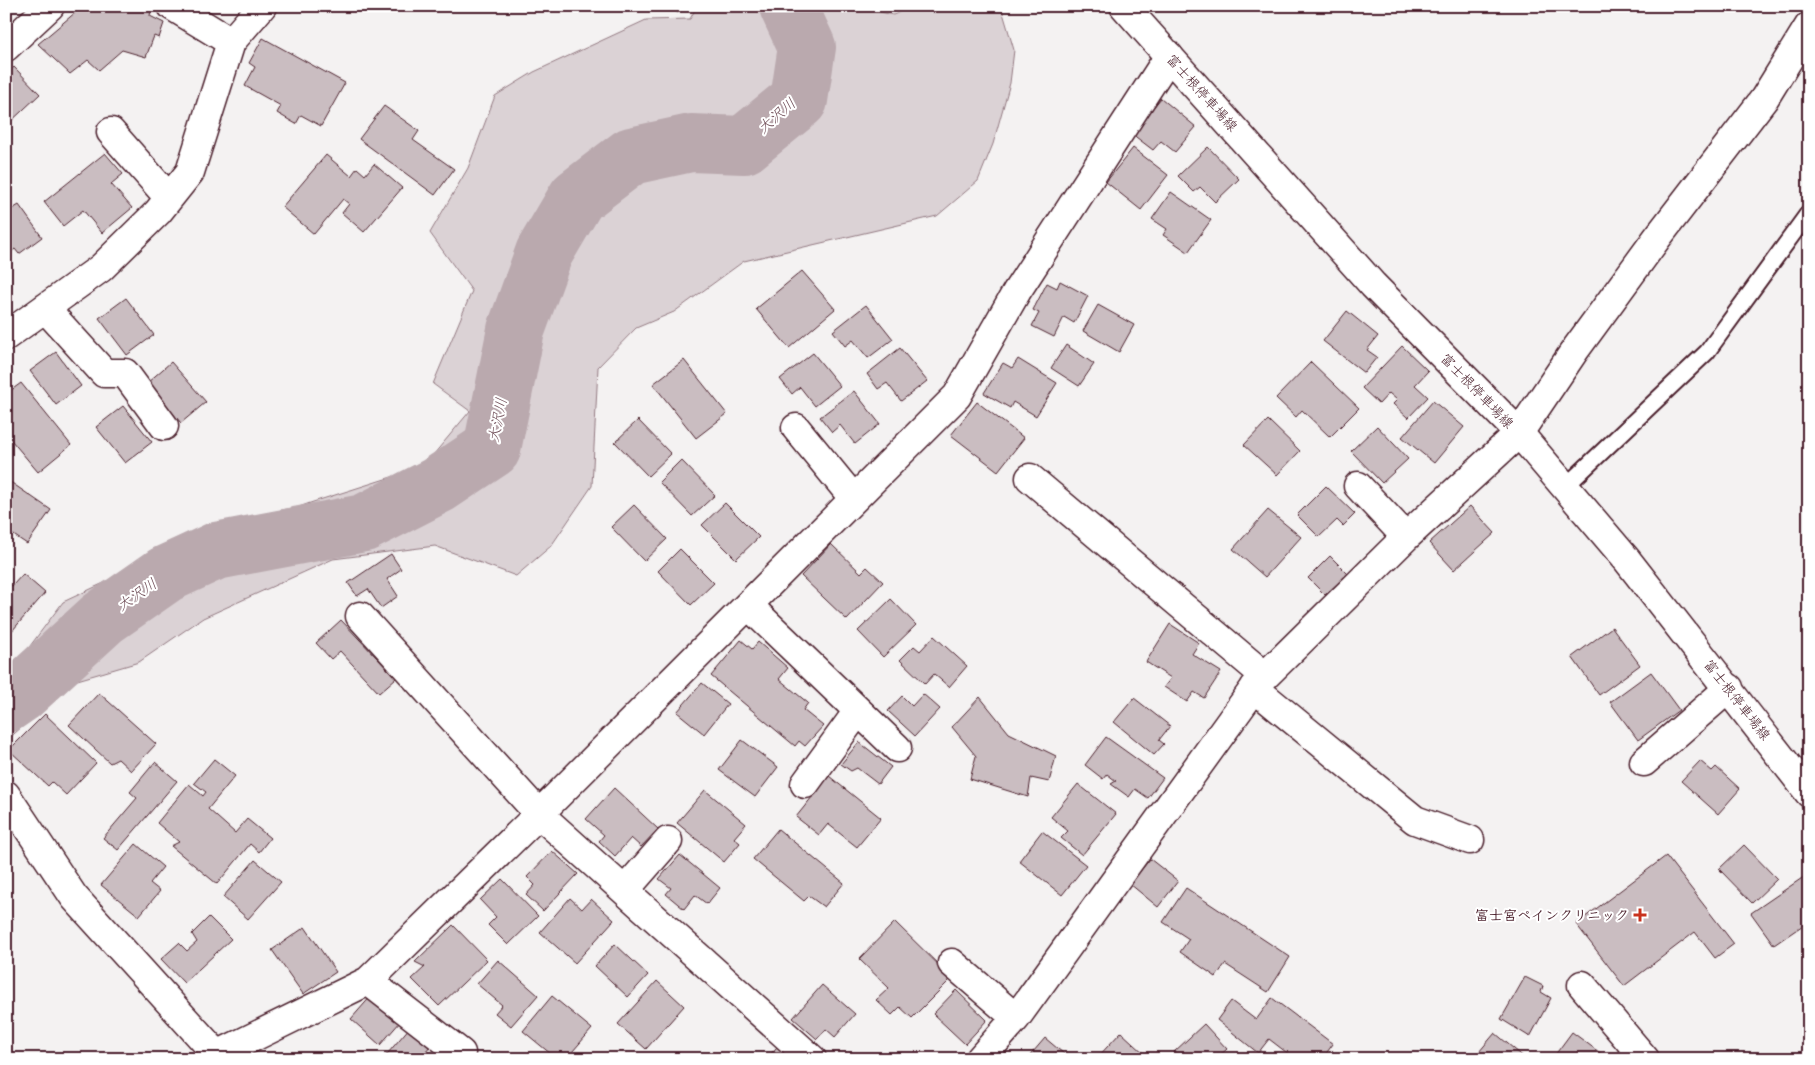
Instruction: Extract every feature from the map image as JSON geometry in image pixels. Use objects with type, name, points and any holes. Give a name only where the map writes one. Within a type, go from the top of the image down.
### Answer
[{"type":"street","points":[[6,47],[50,6]]},
{"type":"street","points":[[172,6],[231,42]]},
{"type":"street","points":[[6,336],[101,268],[158,212],[190,172],[231,42],[262,6]]},
{"type":"street","name":"富士根停車場線","points":[[1124,6],[1373,284],[1519,434],[1627,560],[1809,793]]},
{"type":"street","points":[[980,1059],[1016,1018],[1259,682],[1406,537],[1519,434],[1575,350],[1657,238],[1764,99],[1806,40]]},
{"type":"street","points":[[8,803],[74,897],[219,1057],[368,981],[539,814],[957,396],[1017,291],[1169,56]]},
{"type":"street","points":[[111,132],[169,198]]},
{"type":"street","points":[[45,308],[104,374],[125,374],[164,426]]},
{"type":"street","points":[[796,428],[854,499]]},
{"type":"street","points":[[1030,478],[1415,820],[1470,840]]},
{"type":"street","points":[[1358,486],[1406,537]]},
{"type":"street","points":[[748,605],[897,748]]},
{"type":"street","points":[[360,616],[539,814],[812,1059]]},
{"type":"street","points":[[1644,762],[1728,688]]},
{"type":"street","points":[[805,784],[858,711]]},
{"type":"street","points":[[625,890],[668,840]]},
{"type":"street","points":[[952,963],[1016,1018]]},
{"type":"street","points":[[368,981],[461,1053]]},
{"type":"street","points":[[1582,985],[1645,1059]]},
{"type":"lane","points":[[1565,487],[1708,352],[1809,212]]},
{"type":"shaded area","points":[[697,6],[856,6],[893,15],[914,6],[1001,6],[1014,50],[1010,83],[993,144],[978,181],[937,216],[744,261],[674,312],[636,328],[598,367],[592,486],[551,546],[516,576],[435,546],[333,559],[203,618],[139,662],[74,681],[6,741],[6,678],[63,602],[123,574],[207,539],[313,502],[423,467],[470,411],[433,384],[472,291],[430,233],[468,168],[495,96],[534,72],[646,20],[690,19]]},
{"type":"building","points":[[83,6],[144,6],[151,10],[150,16],[164,23],[159,38],[154,36],[146,57],[122,50],[99,70],[88,60],[70,74],[38,44]]},
{"type":"building","points":[[667,6],[682,6],[678,13]]},
{"type":"building","points":[[263,38],[345,83],[321,126],[301,115],[296,124],[277,113],[281,106],[245,86],[255,67],[249,63]]},
{"type":"building","points":[[14,67],[40,94],[6,126],[6,74]]},
{"type":"building","points":[[1161,98],[1196,127],[1175,152],[1161,141],[1153,150],[1132,134]]},
{"type":"building","points":[[384,106],[419,131],[413,140],[454,169],[435,195],[359,139]]},
{"type":"building","points":[[1208,147],[1239,179],[1215,202],[1200,187],[1194,192],[1178,176]]},
{"type":"building","points":[[1133,148],[1168,175],[1141,210],[1106,182]]},
{"type":"building","points":[[105,153],[123,174],[111,184],[132,208],[102,233],[83,210],[63,226],[44,202]]},
{"type":"building","points":[[326,155],[351,176],[357,168],[365,175],[374,164],[402,188],[364,232],[342,213],[349,204],[343,199],[314,234],[282,207]]},
{"type":"building","points":[[1171,192],[1211,220],[1188,252],[1163,235],[1167,229],[1152,219]]},
{"type":"building","points":[[19,205],[42,237],[19,254],[15,249],[6,255],[6,213]]},
{"type":"building","points":[[802,271],[835,309],[789,348],[756,309]]},
{"type":"building","points":[[1060,281],[1088,296],[1074,323],[1064,317],[1054,337],[1032,326],[1039,313],[1033,310],[1047,283],[1057,288]]},
{"type":"building","points":[[126,298],[154,335],[127,355],[99,318]]},
{"type":"building","points":[[866,305],[893,339],[868,358],[853,340],[845,346],[833,331]]},
{"type":"building","points":[[1098,305],[1134,325],[1119,352],[1083,331]]},
{"type":"building","points":[[1347,311],[1378,336],[1367,350],[1377,357],[1364,373],[1323,341]]},
{"type":"building","points":[[1066,345],[1094,364],[1079,386],[1051,368]]},
{"type":"building","points":[[1402,346],[1428,371],[1415,385],[1428,397],[1408,418],[1393,404],[1397,400],[1389,393],[1379,404],[1362,388]]},
{"type":"building","points":[[900,348],[927,381],[901,401],[887,383],[878,389],[867,374]]},
{"type":"building","points":[[56,352],[81,386],[56,405],[30,371]]},
{"type":"building","points":[[813,353],[840,386],[815,406],[800,387],[792,394],[780,379]]},
{"type":"building","points":[[1018,359],[1057,383],[1036,416],[1013,402],[1010,408],[984,393],[1003,363],[1012,368]]},
{"type":"building","points":[[684,360],[727,414],[696,438],[653,384]]},
{"type":"building","points":[[171,362],[206,402],[181,423],[147,383]]},
{"type":"building","points":[[1311,362],[1359,408],[1330,437],[1302,410],[1296,417],[1276,398]]},
{"type":"building","points":[[21,383],[71,445],[38,472],[6,434],[6,394]]},
{"type":"building","points":[[854,391],[880,424],[855,444],[840,425],[832,432],[820,417]]},
{"type":"building","points":[[1433,401],[1464,427],[1434,463],[1402,437]]},
{"type":"building","points":[[977,402],[1024,438],[998,471],[951,435]]},
{"type":"building","points":[[123,406],[152,442],[125,463],[96,427]]},
{"type":"building","points":[[638,420],[671,454],[648,476],[615,442]]},
{"type":"building","points":[[1268,420],[1300,451],[1277,475],[1244,445]]},
{"type":"building","points":[[1377,426],[1408,459],[1382,483],[1351,451]]},
{"type":"building","points":[[681,460],[715,495],[692,516],[659,482]]},
{"type":"building","points":[[6,479],[51,510],[27,544],[6,530]]},
{"type":"building","points":[[1326,486],[1355,514],[1343,526],[1337,520],[1319,537],[1297,515]]},
{"type":"building","points":[[725,503],[759,537],[736,559],[702,525]]},
{"type":"building","points":[[634,505],[667,539],[644,561],[611,527]]},
{"type":"building","points":[[1470,506],[1495,533],[1454,570],[1429,543]]},
{"type":"building","points":[[1268,510],[1301,537],[1265,577],[1233,549]]},
{"type":"building","points":[[831,544],[861,573],[867,567],[883,582],[847,620],[801,576]]},
{"type":"building","points":[[680,549],[714,583],[691,605],[658,571]]},
{"type":"building","points":[[391,554],[401,569],[387,579],[398,596],[381,608],[368,589],[357,596],[348,583]]},
{"type":"building","points":[[1330,556],[1348,574],[1325,595],[1308,578]]},
{"type":"building","points":[[23,574],[45,593],[12,631],[6,625],[6,582],[12,586]]},
{"type":"building","points":[[891,599],[916,625],[883,657],[858,631]]},
{"type":"building","points":[[341,620],[396,678],[379,693],[340,651],[331,659],[316,643]]},
{"type":"building","points":[[1170,624],[1199,643],[1192,654],[1221,672],[1204,698],[1194,692],[1187,702],[1164,687],[1171,678],[1146,662]]},
{"type":"building","points":[[1612,627],[1640,665],[1599,695],[1572,657]]},
{"type":"building","points":[[934,636],[967,666],[949,687],[934,674],[925,684],[900,660],[914,646],[920,651]]},
{"type":"building","points":[[741,640],[752,649],[758,642],[788,668],[779,679],[808,703],[803,710],[823,726],[805,746],[799,741],[795,746],[711,676]]},
{"type":"building","points":[[1651,672],[1679,710],[1638,740],[1610,702]]},
{"type":"building","points":[[702,683],[728,704],[704,734],[677,712]]},
{"type":"building","points":[[99,693],[156,744],[131,771],[118,759],[110,763],[69,725]]},
{"type":"building","points":[[923,694],[940,709],[915,736],[888,711],[902,696],[912,706]]},
{"type":"building","points":[[980,697],[1009,733],[1056,756],[1049,782],[1031,778],[1028,797],[970,779],[976,756],[952,727]]},
{"type":"building","points":[[1134,698],[1170,726],[1159,740],[1164,744],[1154,755],[1114,722]]},
{"type":"building","points":[[45,714],[96,763],[66,795],[52,782],[48,786],[9,750]]},
{"type":"building","points":[[1106,737],[1163,778],[1148,798],[1135,789],[1129,797],[1111,784],[1116,781],[1107,774],[1103,779],[1085,765]]},
{"type":"building","points":[[742,740],[778,767],[755,797],[719,770]]},
{"type":"building","points":[[859,742],[891,767],[878,784],[857,768],[851,771],[841,764]]},
{"type":"building","points":[[214,759],[235,776],[208,809],[235,833],[247,819],[270,838],[259,852],[250,844],[217,884],[171,846],[179,842],[157,823],[189,784],[203,796],[206,792],[194,783]]},
{"type":"building","points":[[1700,761],[1712,771],[1716,767],[1740,789],[1718,814],[1681,781]]},
{"type":"building","points":[[155,762],[177,781],[118,850],[103,838],[137,798],[130,792]]},
{"type":"building","points":[[829,776],[881,818],[857,847],[828,824],[819,835],[796,817]]},
{"type":"building","points":[[1078,784],[1116,814],[1082,855],[1061,838],[1068,831],[1051,817]]},
{"type":"building","points":[[614,788],[658,829],[641,847],[631,838],[615,856],[599,841],[604,835],[586,819]]},
{"type":"building","points":[[705,790],[746,824],[734,838],[740,843],[724,862],[677,823]]},
{"type":"building","points":[[778,829],[844,883],[824,907],[809,896],[804,901],[753,859]]},
{"type":"building","points":[[1042,831],[1086,865],[1062,895],[1019,861]]},
{"type":"building","points":[[136,844],[163,867],[150,883],[160,891],[139,916],[101,885]]},
{"type":"building","points":[[1744,845],[1777,879],[1752,903],[1719,869]]},
{"type":"building","points":[[552,851],[578,874],[543,911],[526,895],[535,885],[527,877]]},
{"type":"building","points":[[680,855],[720,888],[707,904],[695,895],[684,909],[666,894],[671,888],[659,879]]},
{"type":"building","points":[[1666,856],[1734,944],[1715,958],[1695,932],[1624,986],[1576,924]]},
{"type":"building","points":[[1150,859],[1178,881],[1158,907],[1130,884]]},
{"type":"building","points":[[255,860],[281,882],[248,919],[223,897]]},
{"type":"building","points":[[1808,874],[1809,921],[1774,945],[1751,913]]},
{"type":"building","points":[[502,879],[538,916],[508,945],[488,925],[496,917],[480,900]]},
{"type":"building","points":[[1186,888],[1290,957],[1268,992],[1225,964],[1216,977],[1180,952],[1189,939],[1163,922]]},
{"type":"building","points":[[570,898],[582,909],[591,899],[614,920],[575,963],[540,932]]},
{"type":"building","points":[[209,917],[231,939],[184,983],[161,959],[179,943],[187,951],[197,942],[192,934]]},
{"type":"building","points":[[895,922],[952,978],[912,1018],[900,1007],[892,1015],[876,1000],[889,988],[859,959]]},
{"type":"building","points":[[453,925],[487,960],[439,1006],[412,979],[425,967],[415,962]]},
{"type":"building","points":[[305,927],[336,972],[303,994],[272,950]]},
{"type":"building","points":[[615,944],[648,975],[628,997],[595,966]]},
{"type":"building","points":[[498,960],[538,995],[511,1026],[495,1013],[502,1005],[477,984]]},
{"type":"building","points":[[1525,977],[1543,986],[1541,992],[1551,998],[1530,1037],[1501,1019]]},
{"type":"building","points":[[657,981],[684,1006],[646,1049],[618,1024]]},
{"type":"building","points":[[822,985],[855,1014],[835,1037],[826,1029],[817,1039],[793,1018]]},
{"type":"building","points":[[956,990],[987,1020],[965,1044],[933,1014]]},
{"type":"building","points":[[372,995],[401,1021],[380,1045],[351,1019]]},
{"type":"building","points":[[552,996],[592,1029],[566,1059],[557,1059],[523,1031]]},
{"type":"building","points":[[1272,998],[1333,1044],[1322,1059],[1295,1059],[1269,1039],[1258,1053],[1217,1020],[1231,1001],[1256,1020]]},
{"type":"building","points":[[1204,1024],[1227,1049],[1216,1059],[1180,1059],[1174,1052]]},
{"type":"building","points":[[410,1027],[430,1046],[426,1051],[435,1059],[383,1059]]},
{"type":"building","points":[[1121,1032],[1146,1055],[1143,1059],[1096,1059]]},
{"type":"building","points":[[1572,1032],[1607,1058],[1552,1059]]},
{"type":"building","points":[[1495,1033],[1526,1059],[1473,1059]]},
{"type":"building","points":[[1045,1038],[1070,1059],[1027,1059]]},
{"type":"building","points":[[777,1047],[790,1059],[766,1059]]},
{"type":"building","points":[[1241,1054],[1247,1059],[1236,1059]]},
{"type":"waterway","name":"大沢川","points":[[6,704],[19,695],[103,618],[166,574],[216,551],[364,523],[438,485],[492,449],[516,330],[544,253],[577,197],[631,156],[691,143],[744,145],[799,100],[807,47],[788,6]]},
{"type":"place","name":"富士宮ペインクリニック","points":[[1640,915]]}]
